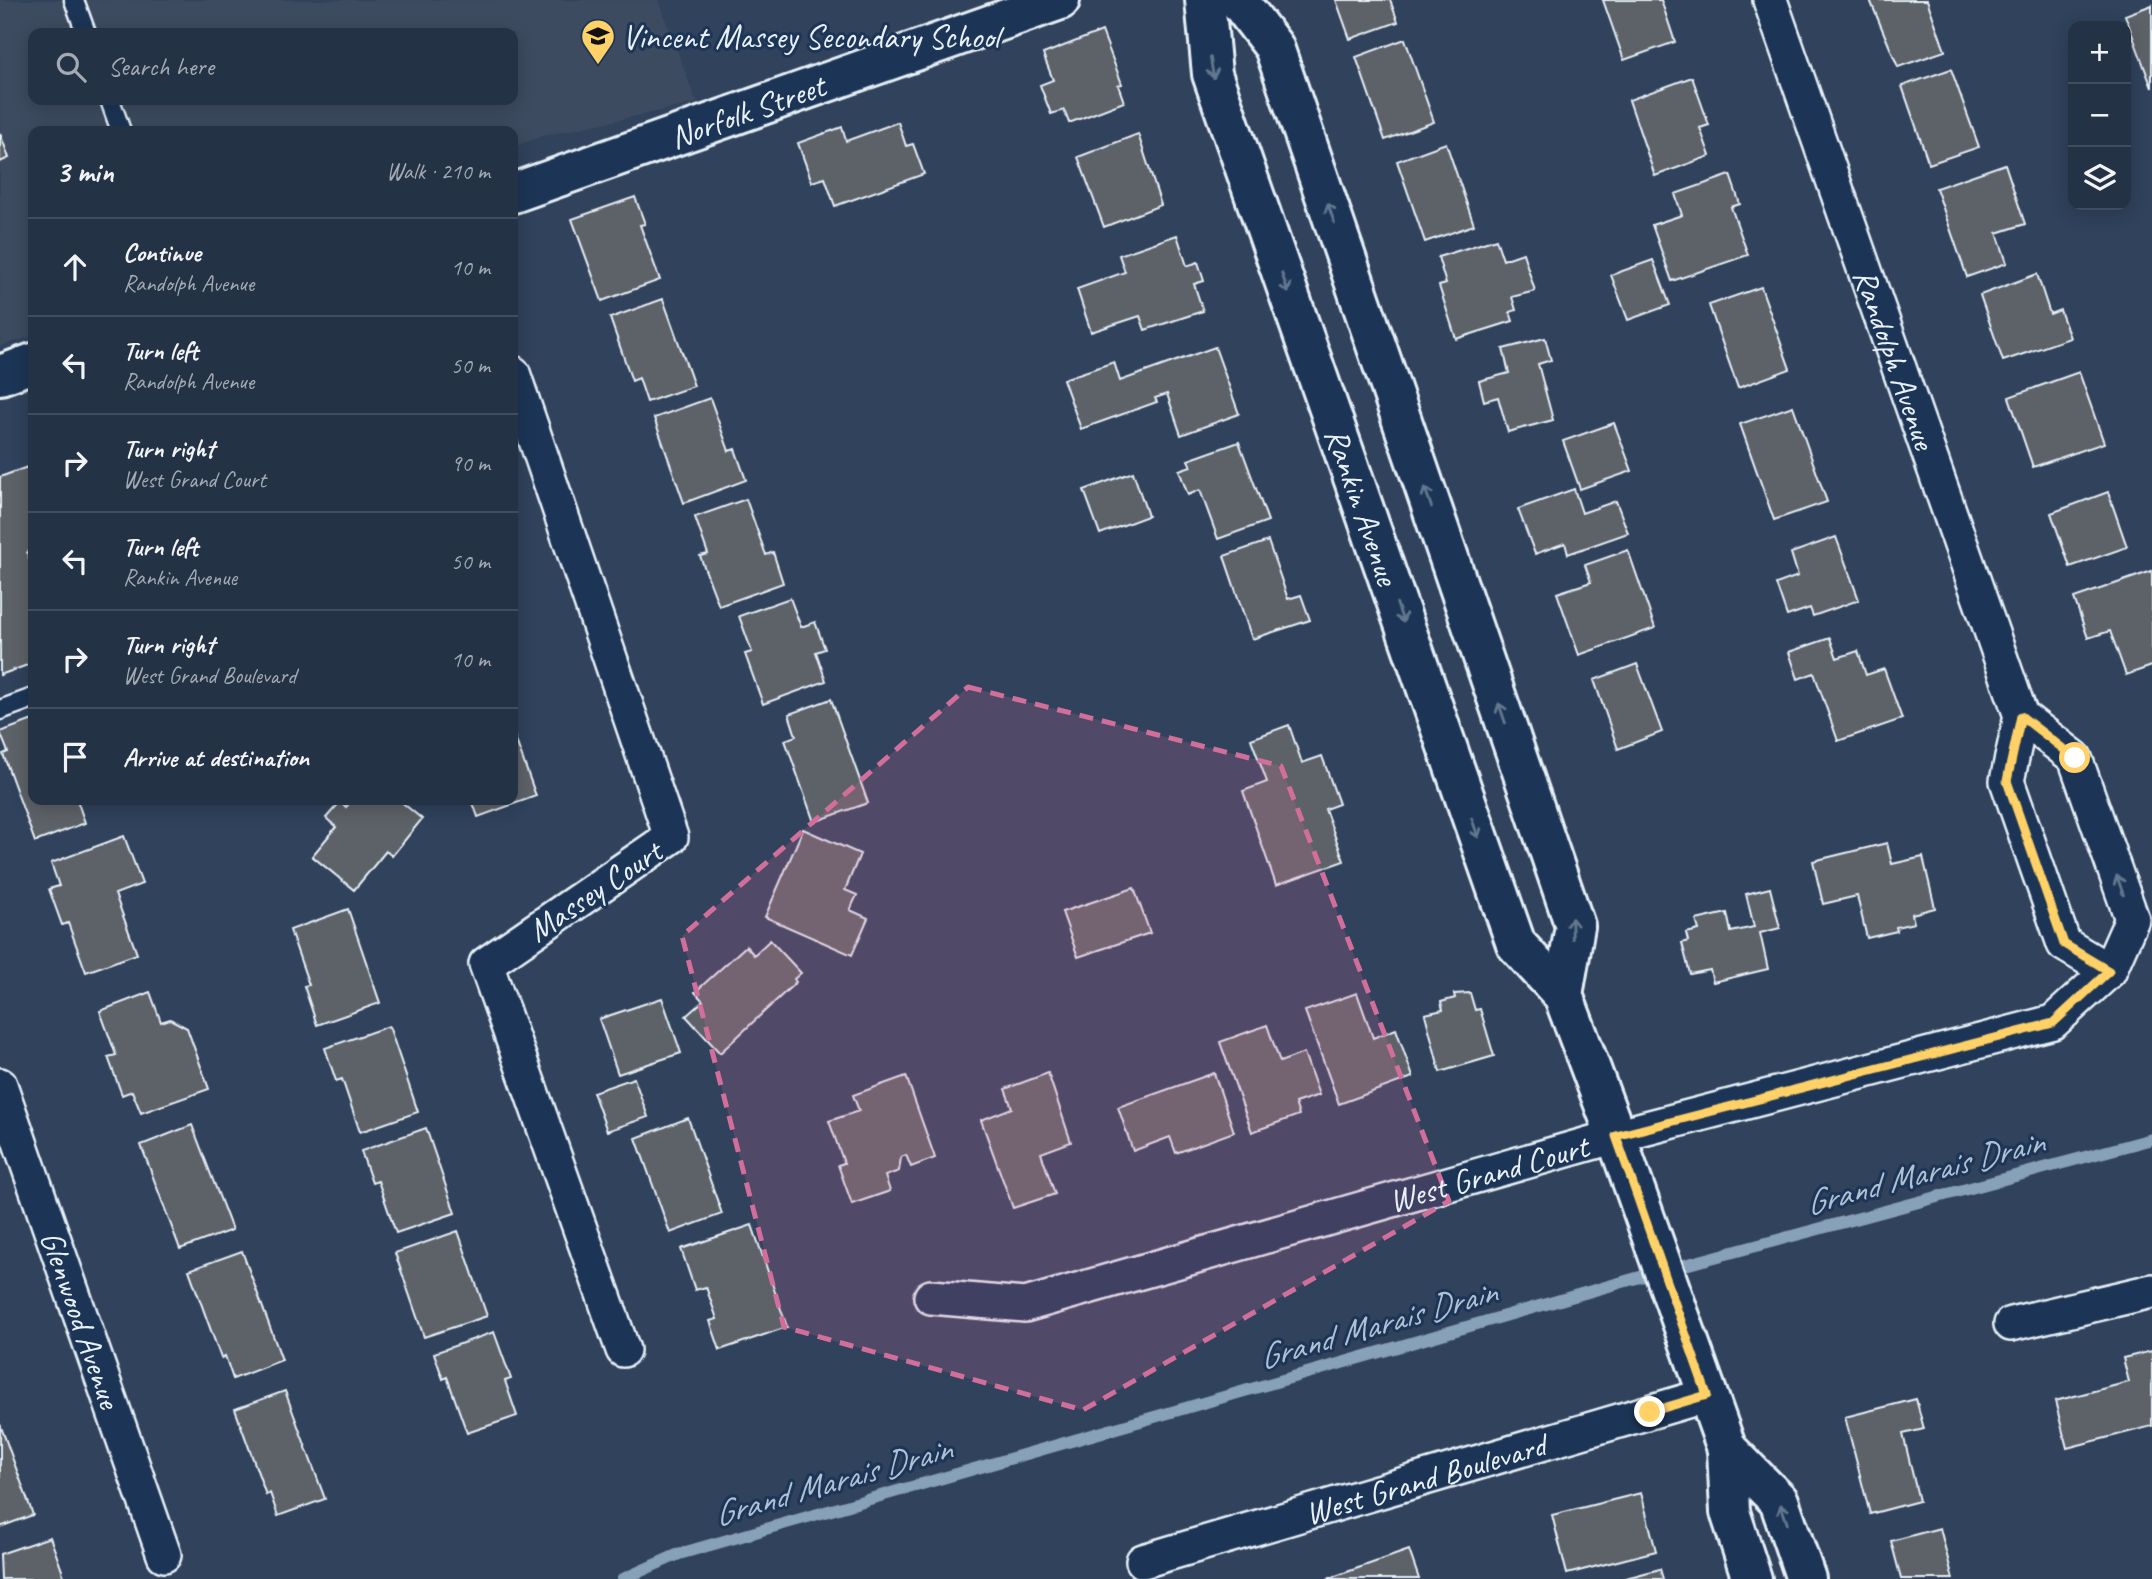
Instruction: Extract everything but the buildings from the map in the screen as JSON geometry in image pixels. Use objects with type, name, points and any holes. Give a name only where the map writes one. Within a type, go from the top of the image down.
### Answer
[{"type":"street","name":"Norfolk Street","points":[[518,192],[1060,0]]},
{"type":"street","name":"Rankin Avenue","points":[[1205,0],[1212,74],[1516,944],[1563,995],[1694,1353],[1727,1449],[1730,1513],[1752,1579]]},
{"type":"street","name":"Rankin Avenue","points":[[1238,0],[1274,47],[1575,926],[1563,995]]},
{"type":"street","name":"Randolph Avenue","points":[[1770,0],[2021,716]]},
{"type":"street","points":[[0,375],[28,365]]},
{"type":"street","name":"Massey Court","points":[[518,388],[671,837],[486,964],[623,1350]]},
{"type":"street","points":[[2021,716],[2075,758],[2132,919],[2109,971],[2064,944],[2007,781],[2021,716]]},
{"type":"street","name":"West Grand Court","points":[[931,1297],[1025,1305],[1616,1136],[2053,1023],[2109,971]]},
{"type":"street","name":"Glenwood Avenue","points":[[0,1085],[164,1555]]},
{"type":"street","points":[[2011,1324],[2152,1292]]},
{"type":"street","name":"West Grand Boulevard","points":[[1143,1561],[1707,1395]]},
{"type":"street","name":"Rankin Avenue","points":[[1727,1449],[1779,1501],[1805,1579]]},
{"type":"lane","points":[[74,0],[84,28]]},
{"type":"lane","points":[[112,105],[119,126]]},
{"type":"lane","points":[[0,710],[28,700]]},
{"type":"highlighted area","points":[[968,687],[1281,766],[1449,1201],[1083,1410],[784,1327],[682,936]]},
{"type":"shaded area","name":"Vincent Massey Secondary School","points":[[0,0],[658,0],[697,103],[542,136],[518,145],[518,126],[28,126],[28,338],[0,346]]},
{"type":"waterway","name":"Grand Marais Drain","points":[[623,1579],[679,1554],[1633,1279],[2152,1139]]},
{"type":"place","name":"Vincent Massey Secondary School","points":[[598,66]]},
{"type":"route","points":[[1650,1412],[1707,1395],[1616,1136],[2053,1023],[2109,971],[2064,944],[2007,781],[2021,716],[2075,758]]}]
